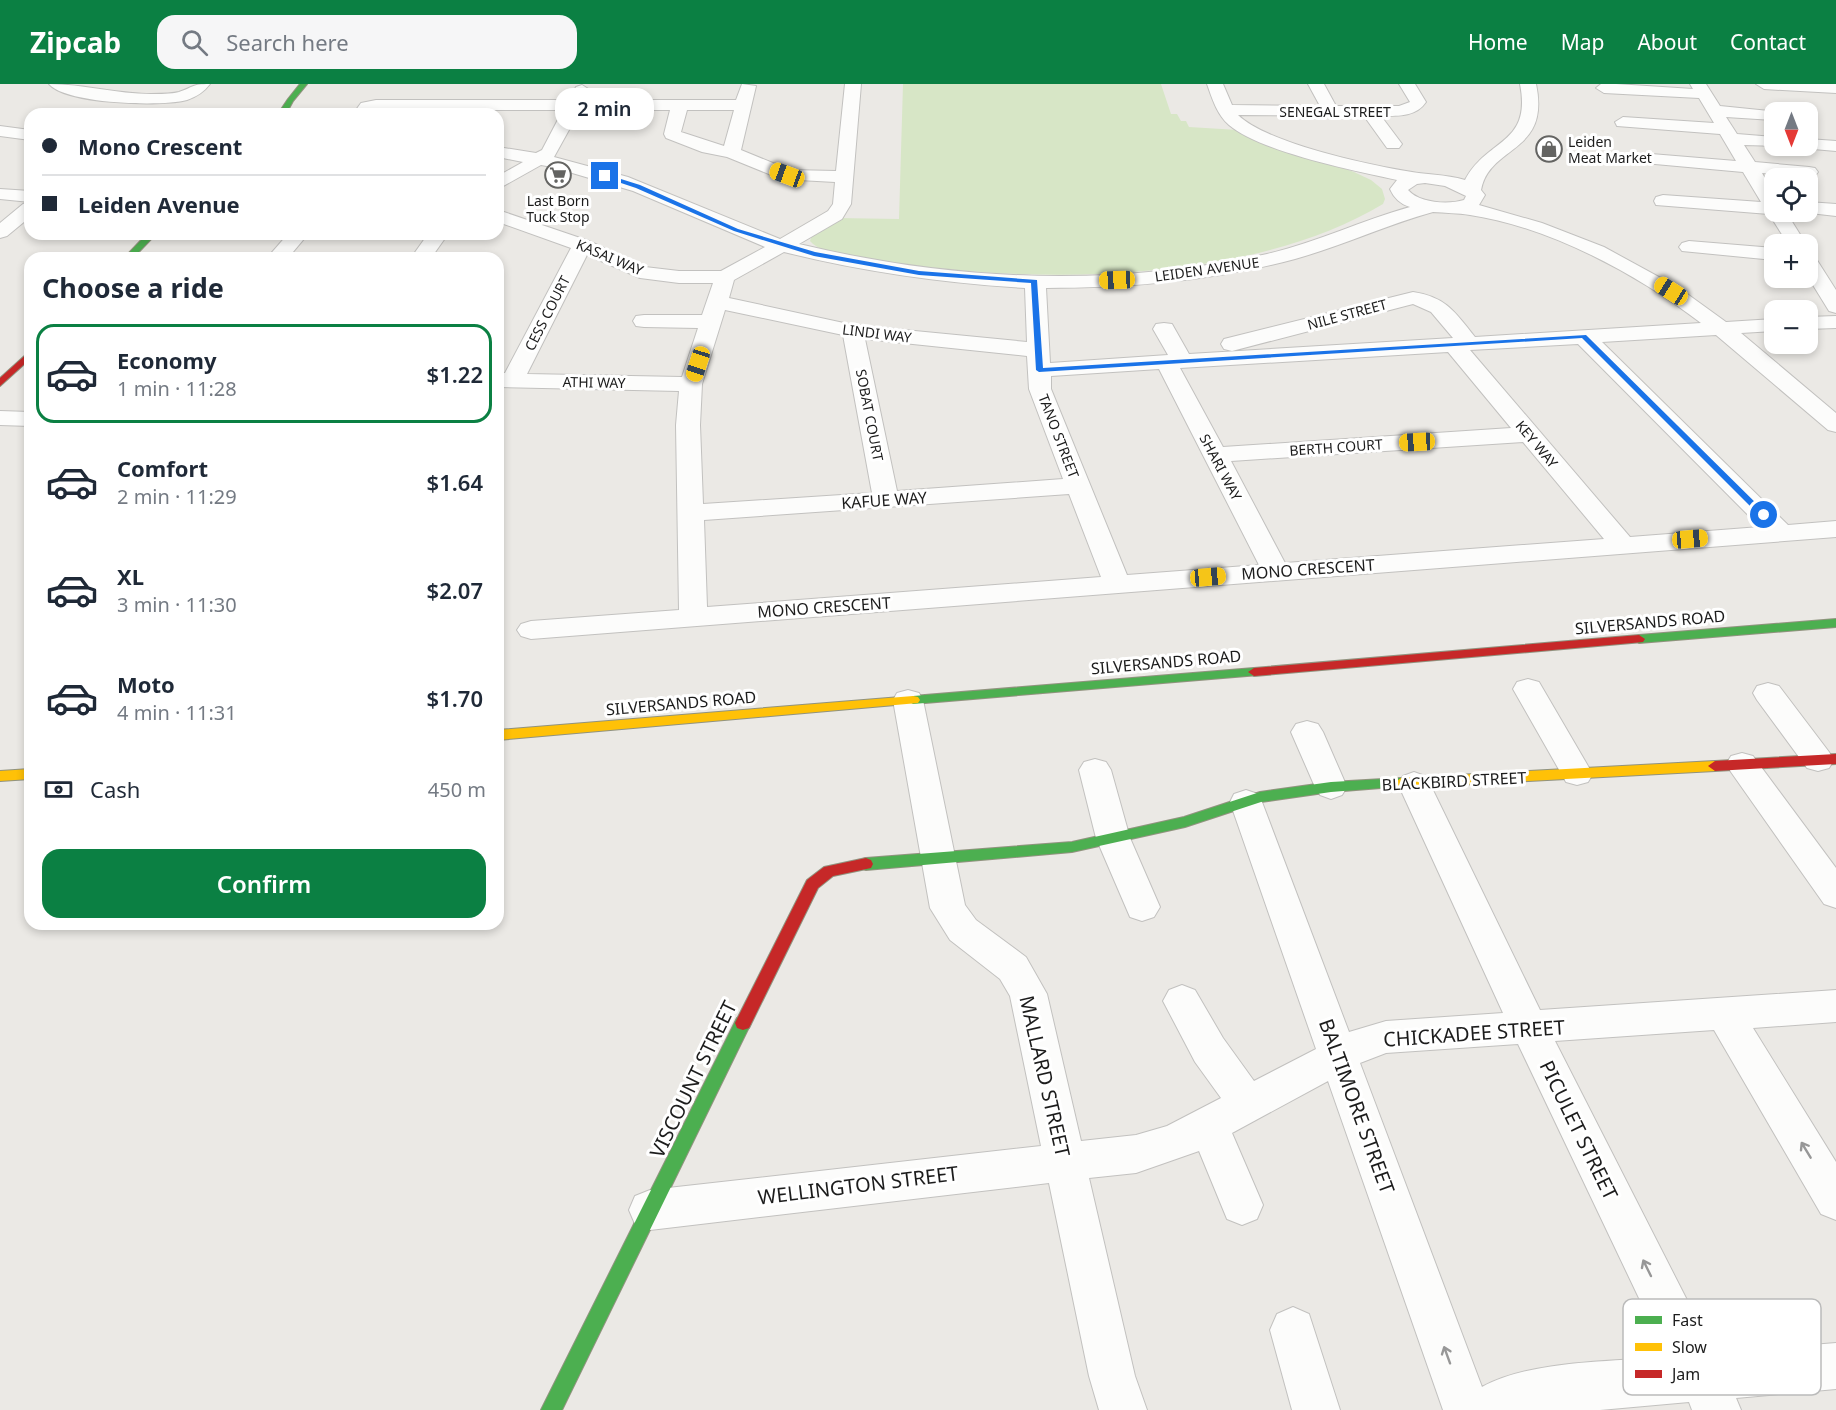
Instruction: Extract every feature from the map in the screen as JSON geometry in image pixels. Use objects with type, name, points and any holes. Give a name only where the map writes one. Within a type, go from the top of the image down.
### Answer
[{"type":"street","points":[[57,84],[78,91],[182,103],[202,84]]},
{"type":"street","points":[[285,108],[304,84]]},
{"type":"street","points":[[504,181],[541,159],[553,147],[585,84]]},
{"type":"street","points":[[732,153],[749,84]]},
{"type":"street","points":[[693,617],[688,425],[691,384],[725,277],[835,215],[842,204],[853,84]]},
{"type":"street","points":[[1215,84],[1226,110],[1234,120],[1252,132],[1326,157],[1386,181],[1402,194],[1431,207],[1469,198]]},
{"type":"street","points":[[1316,84],[1331,111]]},
{"type":"street","name":"SENEGAL STREET","points":[[1226,110],[1399,111],[1417,105],[1418,99],[1407,84]]},
{"type":"street","points":[[1469,198],[1471,184],[1477,175],[1510,146],[1528,122],[1532,99],[1528,84]]},
{"type":"street","points":[[1764,84],[1831,88],[1836,101]]},
{"type":"street","points":[[1604,88],[1701,89],[1764,190]]},
{"type":"street","points":[[427,104],[437,91]]},
{"type":"street","points":[[277,108],[290,100]]},
{"type":"street","points":[[368,108],[371,105],[427,104],[743,105]]},
{"type":"street","points":[[680,105],[672,134],[708,148],[732,153],[787,175],[844,177]]},
{"type":"street","points":[[1715,111],[1764,114]]},
{"type":"street","points":[[1370,112],[1393,144]]},
{"type":"street","points":[[1623,122],[1764,140]]},
{"type":"street","points":[[0,131],[24,134]]},
{"type":"street","points":[[1818,145],[1836,146]]},
{"type":"street","name":"LEIDEN AVENUE","points":[[504,153],[589,170],[638,187],[736,230],[783,246],[847,261],[919,273],[1035,281],[1117,280],[1195,273],[1277,258],[1431,207]]},
{"type":"street","points":[[1326,157],[1455,182],[1469,198],[1601,253],[1660,284],[1723,327],[1836,425]]},
{"type":"street","points":[[1427,178],[1497,157]]},
{"type":"street","points":[[1640,158],[1764,168]]},
{"type":"street","name":"LEIDEN AVENUE","points":[[1354,233],[1402,194],[1405,182],[1427,178]]},
{"type":"street","points":[[0,194],[24,196]]},
{"type":"street","points":[[1663,201],[1764,207]]},
{"type":"street","points":[[1818,209],[1836,210]]},
{"type":"street","points":[[0,232],[24,213]]},
{"type":"street","name":"KASAI WAY","points":[[504,218],[582,245],[640,272],[679,277],[725,277]]},
{"type":"street","points":[[134,252],[146,240]]},
{"type":"street","points":[[282,252],[293,240]]},
{"type":"street","name":"CESS COURT","points":[[505,381],[582,245]]},
{"type":"street","points":[[1689,247],[1764,253]]},
{"type":"street","points":[[1818,268],[1836,307]]},
{"type":"street","name":"TANO STREET","points":[[1035,281],[1040,389],[1117,584]]},
{"type":"street","name":"NILE STREET","points":[[1217,359],[1216,352],[1223,346],[1413,298],[1425,299],[1438,305],[1461,344]]},
{"type":"street","points":[[644,321],[714,312]]},
{"type":"street","name":"LINDI WAY","points":[[714,312],[1039,360]]},
{"type":"street","points":[[1818,323],[1836,322]]},
{"type":"street","name":"NILE STREET","points":[[1039,360],[1217,359],[1764,325]]},
{"type":"street","points":[[1164,328],[1174,361]]},
{"type":"street","name":"SOBAT COURT","points":[[853,331],[886,500]]},
{"type":"street","points":[[1583,336],[1780,532]]},
{"type":"street","name":"KEY WAY","points":[[1461,344],[1529,434],[1622,544]]},
{"type":"street","points":[[0,383],[24,360]]},
{"type":"street","name":"SHARI WAY","points":[[1174,361],[1215,455],[1276,571]]},
{"type":"street","name":"ATHI WAY","points":[[505,381],[691,384]]},
{"type":"street","points":[[0,418],[24,419]]},
{"type":"street","name":"BERTH COURT","points":[[1215,455],[1529,434]]},
{"type":"street","name":"KAFUE WAY","points":[[691,513],[1078,486]]},
{"type":"street","name":"MONO CRESCENT","points":[[531,630],[1836,529]]},
{"type":"street","name":"SILVERSANDS ROAD","points":[[504,734],[1836,623]]},
{"type":"street","points":[[1528,689],[1577,774]]},
{"type":"street","name":"BLACKBIRD STREET","points":[[1768,693],[1827,759]]},
{"type":"street","name":"MALLARD STREET","points":[[908,700],[948,908],[957,924],[1013,968],[1028,994],[1112,1376],[1123,1410]]},
{"type":"street","points":[[1307,732],[1331,787]]},
{"type":"street","name":"BLACKBIRD STREET","points":[[939,858],[1072,847],[1185,822],[1282,793],[1331,787],[1827,759]]},
{"type":"street","points":[[1742,764],[1836,894]]},
{"type":"street","points":[[1095,770],[1113,838],[1142,907]]},
{"type":"street","points":[[0,776],[24,774]]},
{"type":"street","name":"PICULET STREET","points":[[1414,784],[1529,1028],[1662,1299]]},
{"type":"street","name":"BALTIMORE STREET","points":[[1246,802],[1467,1410]]},
{"type":"street","name":"VISCOUNT STREET","points":[[551,1410],[812,884],[829,872],[852,865],[939,858]]},
{"type":"street","points":[[1182,1001],[1209,1050],[1248,1106]]},
{"type":"street","name":"CHICKADEE STREET","points":[[1066,1161],[1136,1154],[1176,1142],[1248,1106],[1363,1043],[1386,1037],[1836,1006]]},
{"type":"street","points":[[1724,1014],[1836,1200]]},
{"type":"street","points":[[1208,1124],[1242,1205]]},
{"type":"street","name":"WELLINGTON STREET","points":[[650,1210],[1066,1161]]},
{"type":"street","points":[[1293,1330],[1316,1410]]},
{"type":"street","points":[[1821,1369],[1836,1366]]},
{"type":"street","points":[[1488,1410],[1504,1401],[1539,1392],[1623,1393]]},
{"type":"green space","points":[[903,84],[1161,84],[1171,114],[1177,114],[1181,121],[1186,121],[1189,127],[1238,130],[1354,172],[1371,180],[1382,189],[1385,199],[1383,204],[1329,230],[1270,250],[1206,264],[1139,272],[1072,275],[942,269],[844,256],[816,246],[810,241],[812,235],[837,218],[899,219]]},
{"type":"traffic: fast","points":[[285,108],[304,84]]},
{"type":"traffic: fast","points":[[134,252],[146,240]]},
{"type":"traffic: fast","points":[[1639,639],[1836,623]]},
{"type":"traffic: fast","points":[[913,700],[1254,672]]},
{"type":"traffic: fast","points":[[866,864],[1072,847],[1185,822],[1260,797],[1331,787],[1401,783]]},
{"type":"traffic: fast","points":[[551,1410],[743,1023]]},
{"type":"traffic: slow","points":[[504,734],[913,700]]},
{"type":"traffic: slow","points":[[1401,783],[1715,766]]},
{"type":"traffic: slow","points":[[0,776],[24,774]]},
{"type":"traffic: jam","points":[[0,383],[24,360]]},
{"type":"traffic: jam","points":[[1254,672],[1639,639]]},
{"type":"traffic: jam","points":[[1715,766],[1836,759]]},
{"type":"traffic: jam","points":[[743,1023],[812,884],[829,871],[866,864]]},
{"type":"place","name":"Leiden Meat Market","points":[[1549,149]]},
{"type":"place","name":"Last Born Tuck Stop","points":[[558,175]]},
{"type":"route","points":[[605,176],[638,187],[736,230],[814,254],[919,273],[1035,281],[1039,370],[1583,336],[1764,515]]}]
